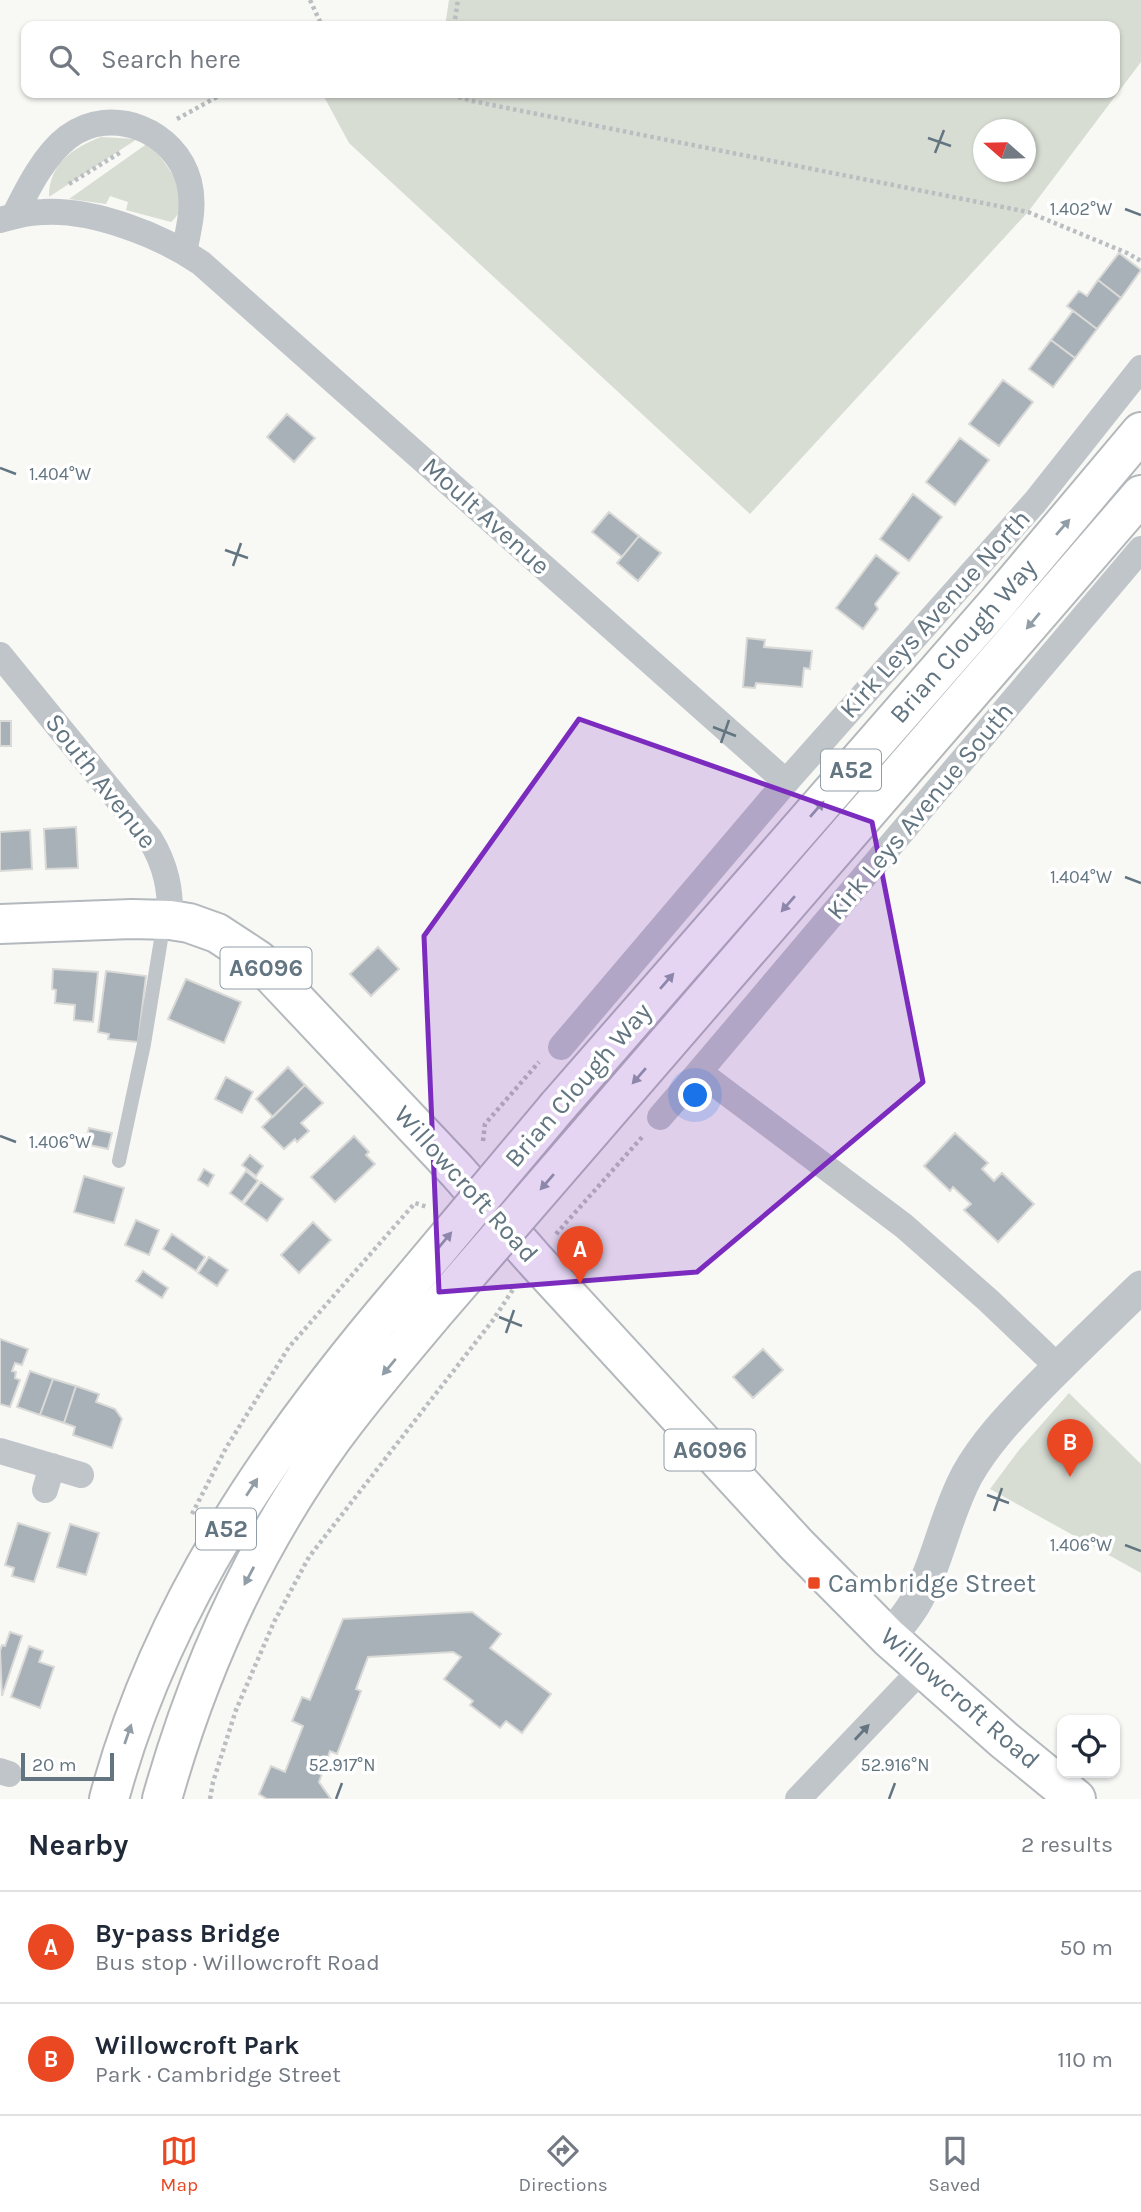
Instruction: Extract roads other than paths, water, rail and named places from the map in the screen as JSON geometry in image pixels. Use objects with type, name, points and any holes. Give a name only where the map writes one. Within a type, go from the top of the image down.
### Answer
[{"type":"main road","name":"Brian Clough Way","points":[[108,1799],[129,1731],[170,1633],[217,1545],[253,1486],[339,1366],[558,1106],[998,602],[1141,432]]},
{"type":"main road","name":"Brian Clough Way","points":[[162,1799],[223,1628],[270,1537],[332,1440],[432,1315],[1141,495]]},
{"type":"main road","name":"Willowcroft Road","points":[[0,924],[167,920],[189,923],[217,933],[241,947],[270,971],[457,1171],[534,1259],[796,1544],[890,1638],[1004,1740],[1076,1799]]},
{"type":"street","name":"Moult Avenue","points":[[7,218],[45,162],[69,136],[86,127],[104,123],[131,125],[162,139],[184,170],[192,208],[184,251]]},
{"type":"street","name":"Moult Avenue","points":[[7,218],[42,212],[85,216],[132,229],[184,251],[219,278],[786,782]]},
{"type":"street","name":"Kirk Leys Avenue North","points":[[561,1047],[786,782],[1035,502],[1141,368]]},
{"type":"street","name":"Kirk Leys Avenue South","points":[[660,1117],[1141,549]]},
{"type":"street","name":"South Avenue","points":[[0,656],[150,839],[166,872],[171,903],[167,920]]},
{"type":"street","points":[[699,1072],[904,1226],[1058,1367]]},
{"type":"street","points":[[890,1638],[915,1603],[950,1512],[982,1450],[1000,1427],[1058,1367],[1141,1287]]},
{"type":"street","points":[[0,1451],[49,1478],[81,1475]]},
{"type":"street","points":[[798,1799],[923,1668]]},
{"type":"lane","points":[[119,1161],[167,920]]},
{"type":"place","name":"By-pass Bridge","points":[[580,1284]]},
{"type":"place","name":"Willowcroft Park","points":[[1070,1477]]},
{"type":"place","name":"Cambridge Street","points":[[814,1583]]}]
